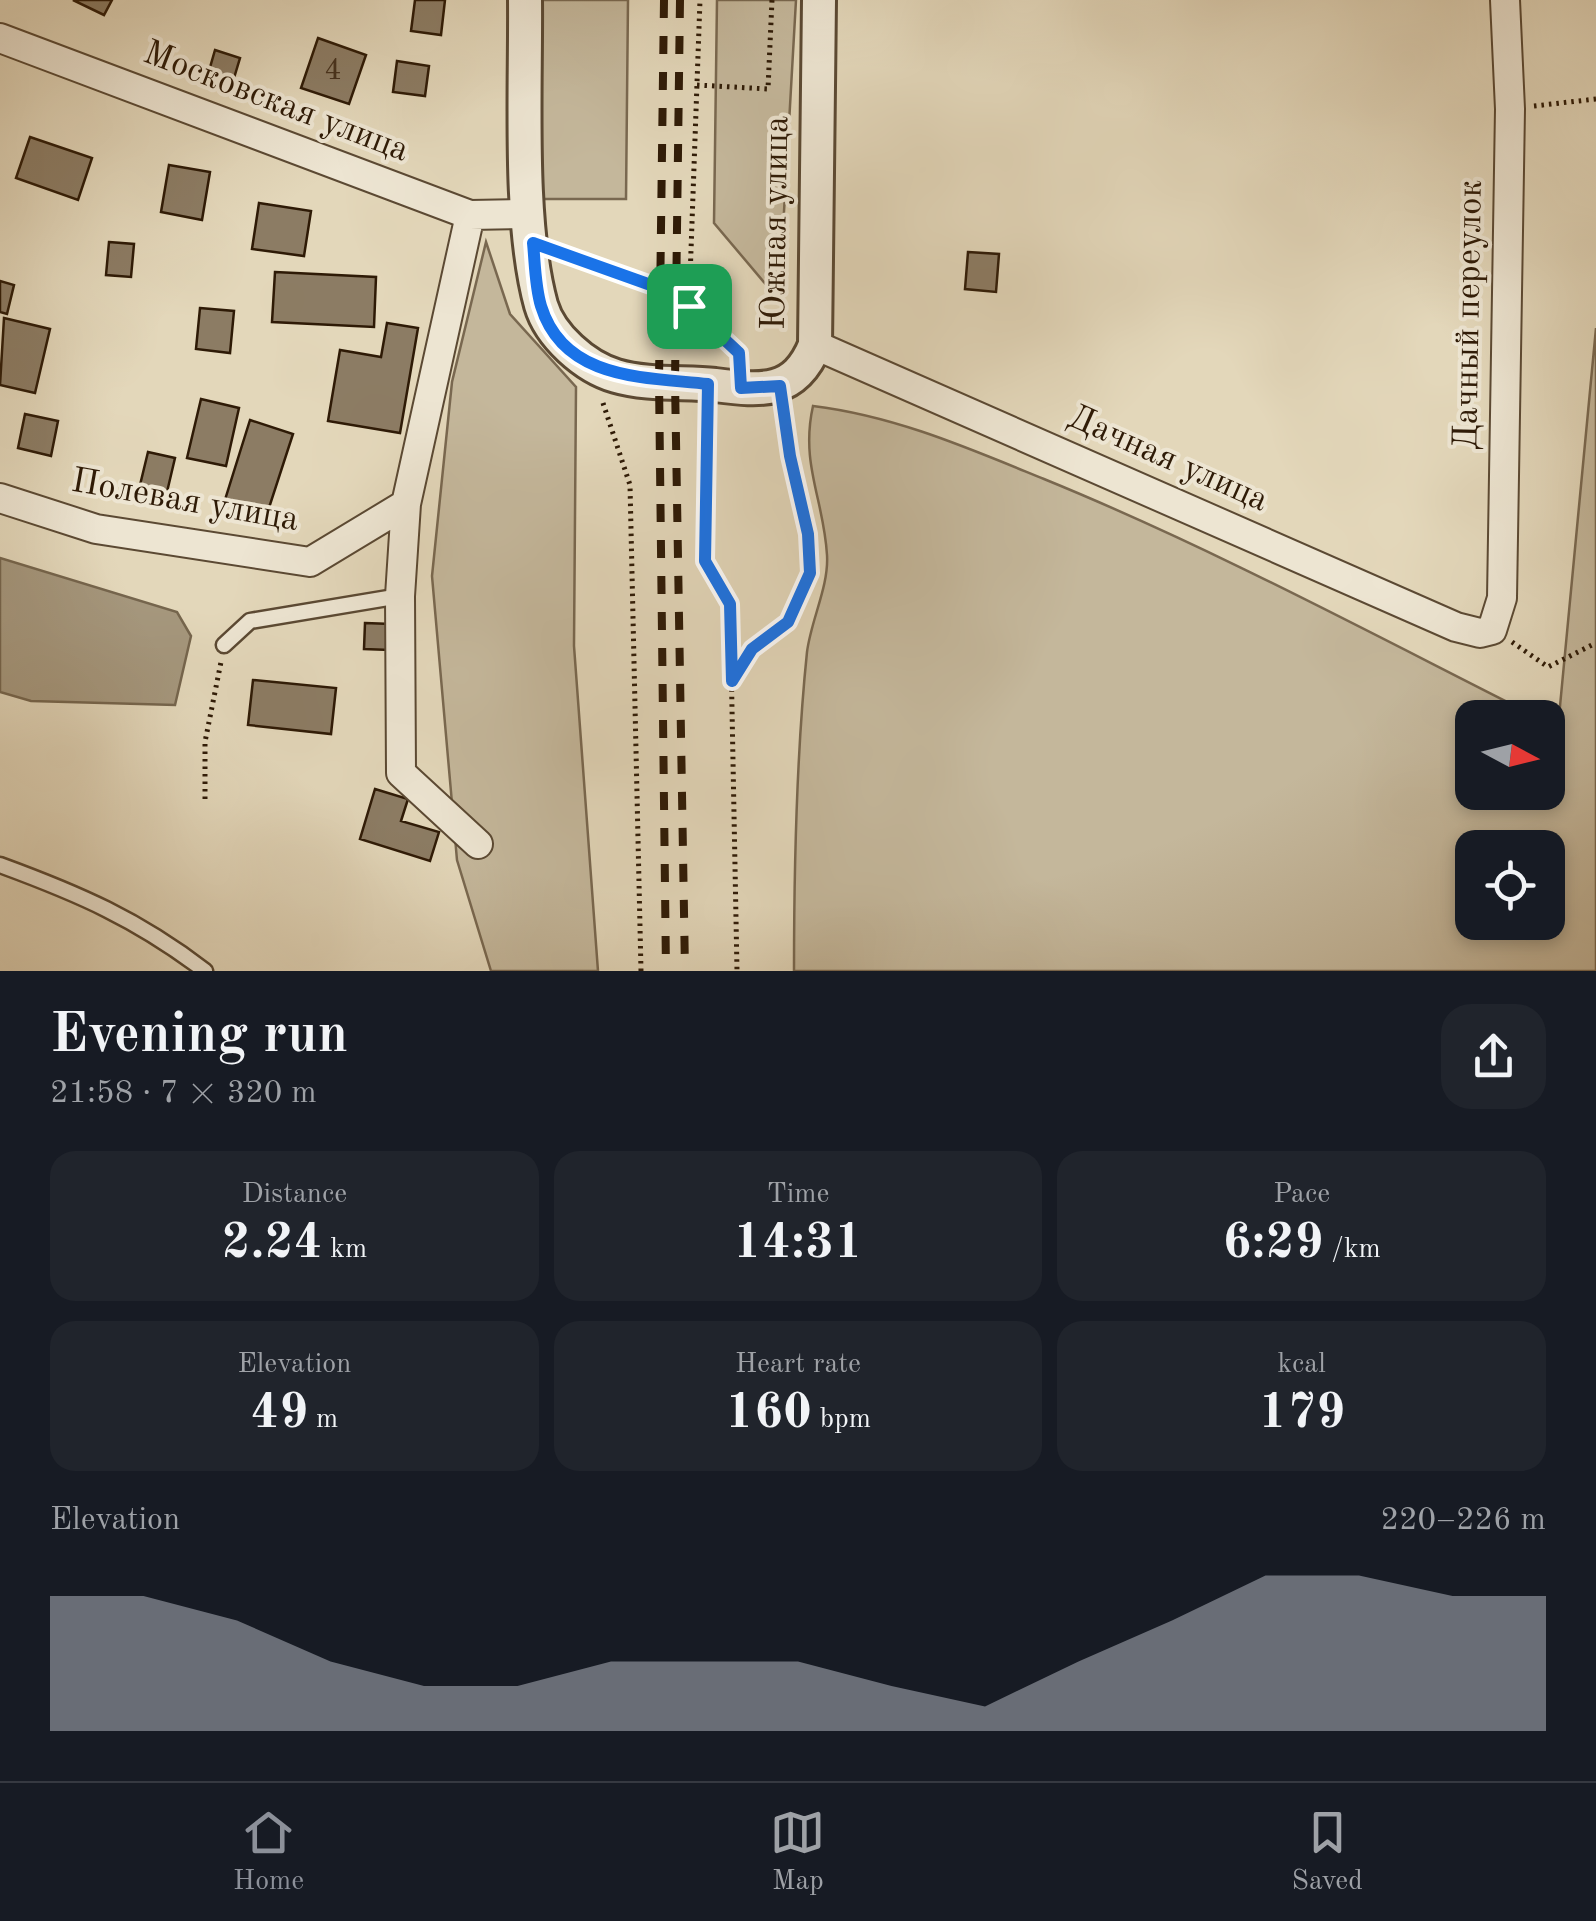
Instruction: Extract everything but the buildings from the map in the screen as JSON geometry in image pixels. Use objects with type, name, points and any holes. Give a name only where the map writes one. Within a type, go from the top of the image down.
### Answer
[{"type":"street","points":[[524,0],[531,228],[541,307],[560,341],[615,376],[741,388],[780,386]]},
{"type":"street","name":"Южная улица","points":[[780,386],[806,368],[816,345],[819,0]]},
{"type":"street","name":"Дачный переулок","points":[[1492,630],[1502,598],[1510,109],[1505,0]]},
{"type":"street","name":"Московская улица","points":[[0,38],[470,215],[531,228]]},
{"type":"street","points":[[470,215],[406,504],[400,596],[400,773],[478,844]]},
{"type":"street","name":"Дачная улица","points":[[816,345],[1456,627],[1480,633],[1492,630]]},
{"type":"street","name":"Полевая улица","points":[[0,498],[96,529],[310,562],[406,504]]},
{"type":"lane","points":[[224,645],[250,622],[400,596]]},
{"type":"lane","points":[[0,866],[92,898],[167,942],[205,971]]},
{"type":"path","points":[[689,306],[700,0]]},
{"type":"path","points":[[697,85],[768,89],[772,0]]},
{"type":"path","points":[[1510,109],[1596,98]]},
{"type":"path","points":[[531,228],[660,287],[689,306],[739,353],[741,388]]},
{"type":"path","points":[[590,362],[630,485],[641,971]]},
{"type":"path","points":[[692,383],[705,561],[730,604],[736,971]]},
{"type":"path","points":[[732,681],[752,649],[788,622],[810,573],[808,534],[790,456],[780,386]]},
{"type":"path","points":[[1492,630],[1548,666],[1596,643]]},
{"type":"path","points":[[204,798],[205,742],[224,645]]},
{"type":"shaded area","points":[[534,0],[628,0],[626,199],[538,199]]},
{"type":"shaded area","points":[[717,0],[796,0],[779,300],[714,223]]},
{"type":"shaded area","points":[[486,242],[510,314],[576,387],[574,646],[598,971],[491,971],[457,860],[432,576],[452,382]]},
{"type":"shaded area","points":[[1596,328],[1596,971],[794,971],[796,812],[803,692],[809,640],[827,567],[809,446],[813,406],[873,417],[987,456],[1107,506],[1293,593],[1504,700],[1455,700],[1455,810],[1565,810],[1565,700],[1561,700]]},
{"type":"shaded area","points":[[0,558],[177,612],[191,636],[175,705],[31,701],[0,692]]},
{"type":"railway","points":[[664,0],[659,380],[666,971]]},
{"type":"railway","points":[[680,0],[675,381],[685,971]]},
{"type":"route","points":[[533,243],[660,287],[689,306],[739,353],[741,388],[780,386],[790,456],[808,534],[810,573],[788,622],[752,649],[732,681],[730,604],[705,561],[708,384],[615,376],[560,341],[541,307],[533,243]]}]
